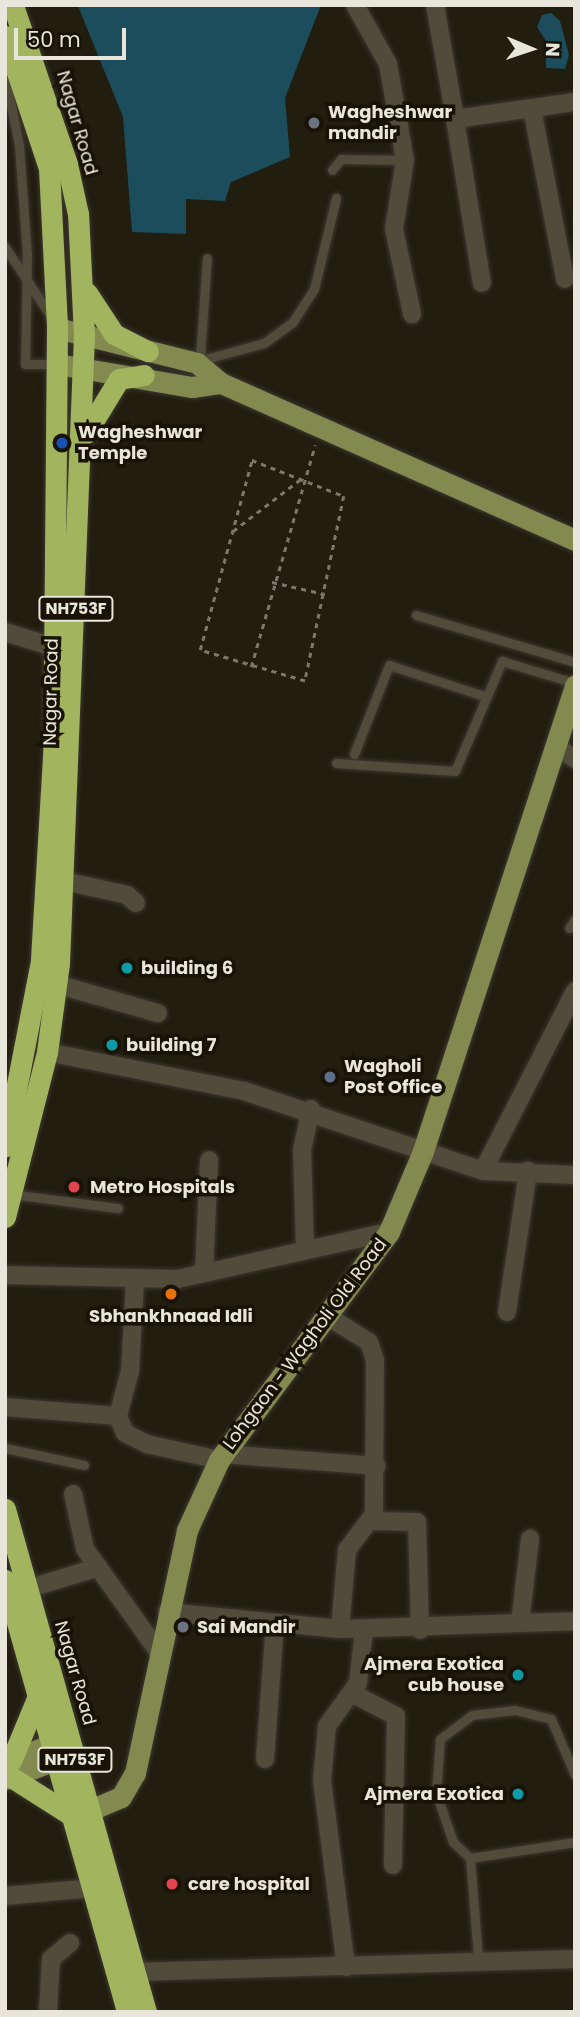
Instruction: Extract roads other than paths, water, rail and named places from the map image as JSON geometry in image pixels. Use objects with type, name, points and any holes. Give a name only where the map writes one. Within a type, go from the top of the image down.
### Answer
[{"type":"highway","name":"Nagar Road","points":[[5,1217],[47,1052],[57,984],[64,881],[84,335],[82,271],[67,164],[13,5]]},
{"type":"highway","name":"Nagar Road","points":[[5,36],[49,168],[57,328],[54,646],[41,961],[15,1067],[5,1147]]},
{"type":"highway","points":[[82,271],[99,320],[148,351]]},
{"type":"highway","points":[[79,462],[87,426],[107,392],[119,379],[144,375]]},
{"type":"highway","name":"Nagar Road","points":[[5,1509],[27,1589],[62,1748],[146,2012]]},
{"type":"highway","name":"Nagar Road","points":[[5,1580],[38,1695],[62,1748]]},
{"type":"highway","points":[[38,1695],[8,1770],[82,1814]]},
{"type":"highway","name":"Nagar Road","points":[[82,1814],[93,1888],[127,2012]]},
{"type":"main road","points":[[57,328],[148,351],[199,360],[221,383],[575,540]]},
{"type":"main road","points":[[57,364],[144,375],[192,387],[221,383]]},
{"type":"main road","name":"Lohgaon - Wagholi Old Road","points":[[82,1814],[121,1797],[135,1773],[162,1655],[167,1612],[187,1530],[221,1457],[389,1232],[423,1151],[575,684]]},
{"type":"main road","points":[[8,1770],[62,1748]]},
{"type":"street","points":[[355,5],[388,64],[405,160],[393,218],[412,314]]},
{"type":"street","points":[[435,5],[482,283]]},
{"type":"street","points":[[455,119],[575,102]]},
{"type":"street","points":[[532,109],[565,279]]},
{"type":"street","points":[[5,632],[54,646]]},
{"type":"street","points":[[555,746],[575,759]]},
{"type":"street","points":[[64,881],[127,895],[136,903]]},
{"type":"street","points":[[57,984],[158,1013]]},
{"type":"street","points":[[483,1171],[575,990]]},
{"type":"street","points":[[47,1052],[311,1109],[483,1171],[575,1175]]},
{"type":"street","points":[[306,1249],[302,1150],[311,1109]]},
{"type":"street","points":[[204,1272],[209,1160]]},
{"type":"street","points":[[507,1312],[527,1171]]},
{"type":"street","points":[[5,1275],[135,1282],[204,1272],[389,1232]]},
{"type":"street","points":[[346,1241],[351,1258],[364,1266]]},
{"type":"street","points":[[135,1282],[130,1371],[118,1416],[125,1433],[147,1444],[221,1457],[377,1466]]},
{"type":"street","points":[[327,1316],[373,1350],[377,1466],[372,1521],[347,1550],[340,1629]]},
{"type":"street","points":[[5,1407],[118,1416]]},
{"type":"street","points":[[74,1494],[78,1533],[162,1655]]},
{"type":"street","points":[[372,1521],[417,1522],[420,1630]]},
{"type":"street","points":[[520,1623],[530,1539]]},
{"type":"street","points":[[27,1589],[99,1567]]},
{"type":"street","points":[[167,1612],[364,1630],[420,1630],[575,1621]]},
{"type":"street","points":[[265,1759],[275,1623]]},
{"type":"street","points":[[346,1967],[322,1780],[327,1726],[353,1694],[364,1630]]},
{"type":"street","points":[[353,1694],[396,1716],[393,1865]]},
{"type":"street","points":[[5,1896],[93,1888]]},
{"type":"street","points":[[48,2012],[51,1959],[70,1943]]},
{"type":"street","points":[[135,1972],[346,1967],[478,1957],[575,1959]]},
{"type":"lane","points":[[5,75],[19,146],[26,274],[25,364],[57,364]]},
{"type":"lane","points":[[332,170],[341,159],[405,160]]},
{"type":"lane","points":[[207,258],[199,360],[264,343],[292,323],[314,289],[336,198]]},
{"type":"lane","points":[[5,247],[26,274],[57,328]]},
{"type":"lane","points":[[416,615],[575,662]]},
{"type":"lane","points":[[336,763],[454,771],[484,696],[502,660],[575,684]]},
{"type":"lane","points":[[354,754],[389,665],[484,696]]},
{"type":"lane","points":[[569,928],[575,919]]},
{"type":"lane","points":[[11,1194],[118,1208]]},
{"type":"lane","points":[[5,1448],[84,1465]]},
{"type":"lane","points":[[478,1957],[470,1858],[453,1842],[436,1793],[440,1739],[472,1715],[515,1710],[551,1719],[575,1775]]},
{"type":"lane","points":[[470,1858],[575,1842]]},
{"type":"water","points":[[321,5],[285,98],[290,157],[231,182],[225,201],[186,199],[186,234],[132,232],[123,117],[78,6]]},
{"type":"water","points":[[551,13],[560,21],[569,55],[565,69],[546,68],[546,41],[537,27],[542,15]]},
{"type":"place","name":"Wagheshwar mandir","points":[[314,123]]},
{"type":"place","name":"Wagheshwar Temple","points":[[62,443]]},
{"type":"place","name":"building 6","points":[[127,968]]},
{"type":"place","name":"building 7","points":[[112,1045]]},
{"type":"place","name":"Wagholi Post Office","points":[[330,1077]]},
{"type":"place","name":"Metro Hospitals","points":[[74,1187]]},
{"type":"place","name":"Sbhankhnaad Idli","points":[[171,1294]]},
{"type":"place","name":"Sai Mandir","points":[[183,1627]]},
{"type":"place","name":"Ajmera Exotica cub house","points":[[518,1675]]},
{"type":"place","name":"Ajmera Exotica","points":[[518,1794]]},
{"type":"place","name":"care hospital","points":[[172,1884]]}]
